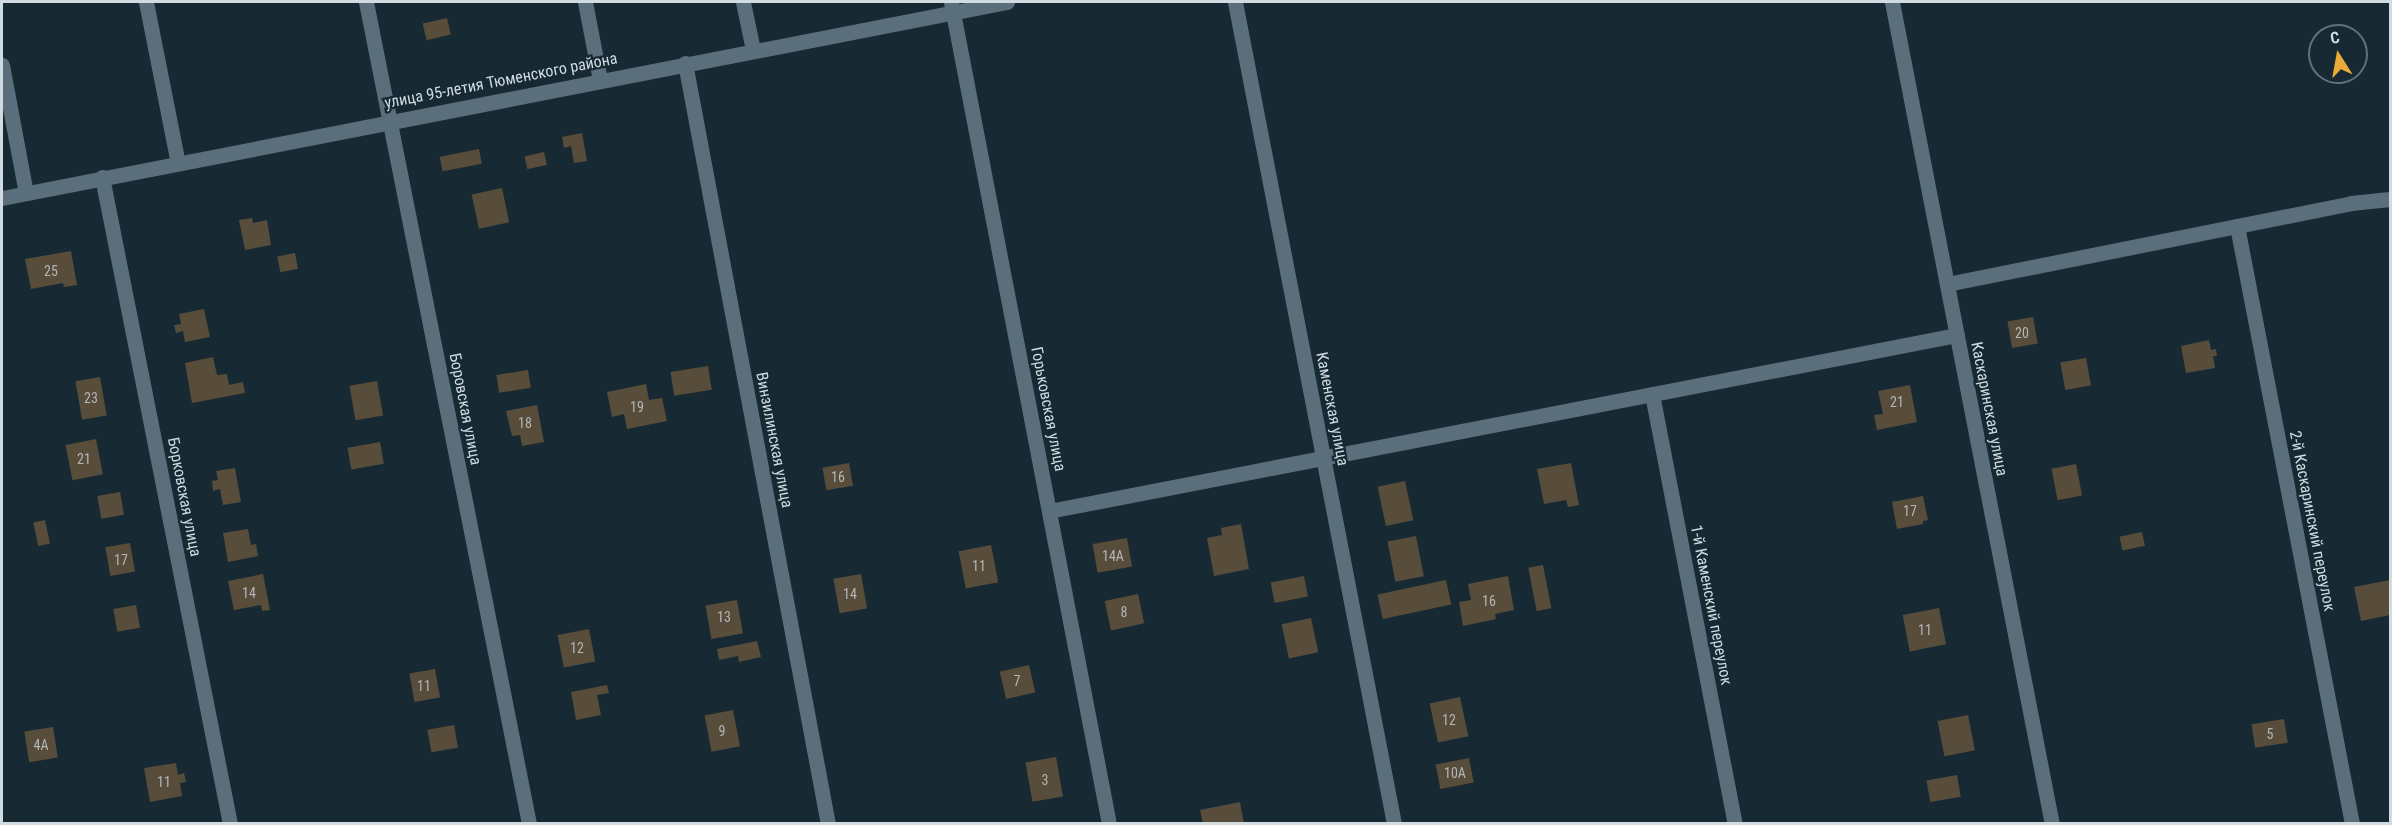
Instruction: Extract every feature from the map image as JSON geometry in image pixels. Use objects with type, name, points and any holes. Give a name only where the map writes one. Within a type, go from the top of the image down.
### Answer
[{"type":"street","points":[[146,2],[178,163]]},
{"type":"street","name":"Боровская улица","points":[[366,2],[529,824]]},
{"type":"street","points":[[585,2],[600,80]]},
{"type":"street","points":[[743,2],[753,50]]},
{"type":"street","name":"улица 95-летия Тюменского района","points":[[2,198],[753,50],[952,7],[1008,2]]},
{"type":"street","name":"Каменская улица","points":[[1235,2],[1394,824]]},
{"type":"street","name":"Каскаринская улица","points":[[1892,2],[2052,824]]},
{"type":"street","name":"Горьковская улица","points":[[952,7],[1109,824]]},
{"type":"street","name":"Винзилинская улица","points":[[685,63],[828,824]]},
{"type":"street","points":[[2,65],[26,193]]},
{"type":"street","name":"Борковская улица","points":[[102,177],[230,824]]},
{"type":"street","points":[[1947,284],[2351,203],[2391,199]]},
{"type":"street","name":"2-й Каскаринский переулок","points":[[2237,226],[2352,824]]},
{"type":"street","points":[[1049,512],[1957,335]]},
{"type":"street","name":"1-й Каменский переулок","points":[[1652,394],[1735,824]]},
{"type":"building","points":[[447,18],[451,35],[426,40],[423,24]]},
{"type":"building","points":[[582,133],[587,161],[574,163],[571,146],[564,148],[562,137]]},
{"type":"building","points":[[479,149],[482,164],[443,171],[440,157]]},
{"type":"building","points":[[544,152],[547,165],[527,169],[525,156]]},
{"type":"building","points":[[502,188],[509,222],[479,229],[472,194]]},
{"type":"building","points":[[252,218],[253,223],[267,220],[271,245],[245,250],[239,220]]},
{"type":"building","points":[[71,251],[77,285],[64,287],[63,283],[31,289],[25,259]]},
{"type":"building","points":[[295,253],[298,269],[280,272],[277,256]]},
{"type":"building","points":[[204,309],[210,337],[185,342],[183,331],[176,333],[174,325],[181,324],[179,314]]},
{"type":"building","points":[[2033,317],[2038,344],[2012,348],[2007,322]]},
{"type":"building","points":[[2209,340],[2211,350],[2216,349],[2217,356],[2213,356],[2215,368],[2186,373],[2181,346]]},
{"type":"building","points":[[213,357],[217,375],[227,374],[229,385],[243,382],[245,393],[192,403],[185,363]]},
{"type":"building","points":[[2086,358],[2091,386],[2065,390],[2060,363]]},
{"type":"building","points":[[708,366],[712,390],[674,396],[670,372]]},
{"type":"building","points":[[528,370],[531,388],[499,393],[496,375]]},
{"type":"building","points":[[100,377],[107,415],[82,420],[75,381]]},
{"type":"building","points":[[377,381],[383,415],[356,420],[349,386]]},
{"type":"building","points":[[646,384],[649,400],[662,398],[667,421],[627,429],[624,414],[612,417],[607,392]]},
{"type":"building","points":[[1910,385],[1917,422],[1877,430],[1874,415],[1883,414],[1878,391]]},
{"type":"building","points":[[537,405],[544,442],[522,446],[520,435],[512,436],[506,411]]},
{"type":"building","points":[[96,439],[103,474],[72,480],[66,445]]},
{"type":"building","points":[[380,442],[384,464],[351,469],[348,448]]},
{"type":"building","points":[[849,463],[853,486],[826,490],[822,468]]},
{"type":"building","points":[[1571,463],[1579,505],[1568,507],[1566,500],[1544,504],[1537,469]]},
{"type":"building","points":[[2076,464],[2082,495],[2058,500],[2051,469]]},
{"type":"building","points":[[235,468],[241,502],[223,505],[220,489],[213,491],[212,481],[218,480],[216,471]]},
{"type":"building","points":[[1405,481],[1413,520],[1386,526],[1378,487]]},
{"type":"building","points":[[120,492],[124,515],[101,519],[97,496]]},
{"type":"building","points":[[1923,496],[1928,520],[1923,521],[1923,524],[1897,529],[1892,502]]},
{"type":"building","points":[[45,520],[50,543],[38,546],[33,522]]},
{"type":"building","points":[[1241,524],[1249,569],[1214,576],[1207,538],[1222,535],[1221,528]]},
{"type":"building","points":[[248,529],[251,545],[256,544],[258,556],[228,562],[223,533]]},
{"type":"building","points":[[2142,532],[2145,546],[2122,550],[2120,537]]},
{"type":"building","points":[[1416,536],[1424,576],[1395,582],[1388,542]]},
{"type":"building","points":[[1127,538],[1132,567],[1098,573],[1093,544]]},
{"type":"building","points":[[130,543],[135,572],[110,576],[105,547]]},
{"type":"building","points":[[991,545],[998,582],[966,589],[959,551]]},
{"type":"building","points":[[1543,565],[1551,608],[1537,611],[1528,568]]},
{"type":"building","points":[[263,574],[270,610],[262,611],[261,605],[234,610],[228,581]]},
{"type":"building","points":[[861,574],[867,608],[840,613],[833,579]]},
{"type":"building","points":[[1304,576],[1308,597],[1275,603],[1271,582]]},
{"type":"building","points":[[1508,576],[1514,610],[1495,614],[1496,619],[1463,626],[1459,602],[1471,600],[1468,584]]},
{"type":"building","points":[[1446,580],[1451,604],[1383,619],[1378,595]]},
{"type":"building","points":[[2390,580],[2390,615],[2361,621],[2354,587]]},
{"type":"building","points":[[1138,594],[1144,623],[1111,630],[1105,601]]},
{"type":"building","points":[[737,600],[743,633],[711,639],[705,606]]},
{"type":"building","points":[[136,605],[140,628],[117,632],[113,609]]},
{"type":"building","points":[[1939,608],[1946,644],[1910,651],[1903,615]]},
{"type":"building","points":[[1311,618],[1318,652],[1289,658],[1282,624]]},
{"type":"building","points":[[589,629],[595,661],[564,667],[558,635]]},
{"type":"building","points":[[757,641],[761,657],[739,662],[738,656],[719,660],[717,649]]},
{"type":"building","points":[[1029,665],[1035,692],[1006,699],[1000,672]]},
{"type":"building","points":[[435,669],[440,698],[414,702],[409,674]]},
{"type":"building","points":[[607,685],[609,693],[597,695],[601,715],[576,720],[571,692]]},
{"type":"building","points":[[1460,697],[1468,736],[1438,743],[1430,703]]},
{"type":"building","points":[[733,710],[740,746],[712,752],[705,716]]},
{"type":"building","points":[[1968,715],[1975,750],[1944,756],[1938,721]]},
{"type":"building","points":[[2284,719],[2288,743],[2255,748],[2251,724]]},
{"type":"building","points":[[454,725],[458,748],[431,752],[427,730]]},
{"type":"building","points":[[53,727],[58,758],[29,762],[24,732]]},
{"type":"building","points":[[1056,757],[1063,796],[1032,802],[1025,762]]},
{"type":"building","points":[[1469,758],[1474,783],[1440,789],[1436,764]]},
{"type":"building","points":[[176,763],[178,775],[184,773],[186,782],[180,783],[182,796],[150,802],[144,768]]},
{"type":"building","points":[[1957,775],[1961,797],[1930,802],[1926,780]]},
{"type":"building","points":[[1240,802],[1244,824],[1203,824],[1200,810]]}]
